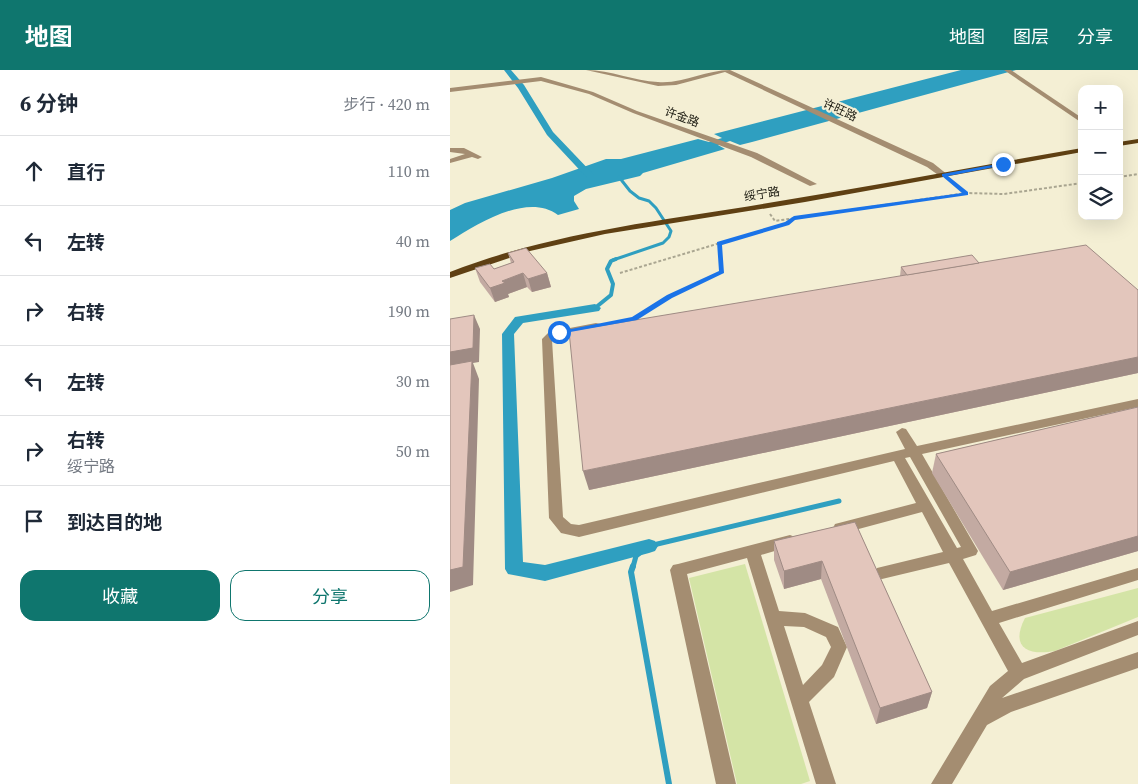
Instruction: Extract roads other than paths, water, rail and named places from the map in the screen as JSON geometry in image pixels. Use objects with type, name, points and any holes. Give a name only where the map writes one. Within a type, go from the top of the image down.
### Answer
[{"type":"main road","points":[[1123,139],[1138,137]]},
{"type":"main road","points":[[1123,143],[1138,141]]},
{"type":"main road","name":"绥宁路","points":[[689,215],[764,206],[1078,147]]},
{"type":"main road","name":"绥宁路","points":[[450,269],[488,254],[559,235],[1078,151]]},
{"type":"main road","name":"绥宁路","points":[[450,275],[527,248],[662,219]]},
{"type":"street","points":[[589,70],[658,84],[676,83],[725,70]]},
{"type":"street","name":"许旺路","points":[[725,70],[807,107],[942,173]]},
{"type":"street","points":[[1010,71],[1078,118]]},
{"type":"street","name":"许金路","points":[[450,90],[541,79],[591,93],[635,112],[724,144],[765,160],[813,184]]},
{"type":"street","points":[[450,150],[460,150],[475,156],[450,162]]},
{"type":"street","points":[[596,326],[553,334],[547,339],[556,518],[561,526],[568,531],[580,531],[897,455],[1138,403]]},
{"type":"street","points":[[882,574],[970,552],[902,432]]},
{"type":"street","points":[[897,455],[1018,673]]},
{"type":"street","points":[[829,531],[925,506]]},
{"type":"street","points":[[726,784],[678,570],[810,536]]},
{"type":"street","points":[[752,551],[826,784]]},
{"type":"street","points":[[989,619],[1138,574]]},
{"type":"street","points":[[773,618],[805,620],[832,632],[839,647],[832,667],[819,682],[799,699]]},
{"type":"street","points":[[941,784],[996,692],[1018,673],[1138,628]]},
{"type":"street","points":[[981,718],[1007,705],[1138,660]]},
{"type":"water","points":[[961,70],[1016,70],[740,145],[730,141],[718,145],[725,149],[643,173],[640,176],[586,189],[574,196],[574,201],[579,209],[558,215],[546,209],[532,207],[518,209],[488,219],[450,241],[450,210],[465,203],[552,178],[606,159],[621,159],[698,139],[709,142],[722,138],[714,134]]},
{"type":"waterway","points":[[507,70],[521,87],[550,133],[591,177]]},
{"type":"waterway","points":[[613,260],[663,243],[669,237],[671,231],[656,208],[649,201],[639,198],[630,191],[619,177]]},
{"type":"waterway","points":[[595,308],[611,295],[613,284],[607,269],[611,261],[616,259]]},
{"type":"waterway","points":[[595,308],[519,320],[508,334],[514,569],[545,573],[649,546]]},
{"type":"waterway","points":[[633,567],[636,556],[649,546],[839,501]]},
{"type":"waterway","points":[[633,566],[631,572],[669,784]]}]
